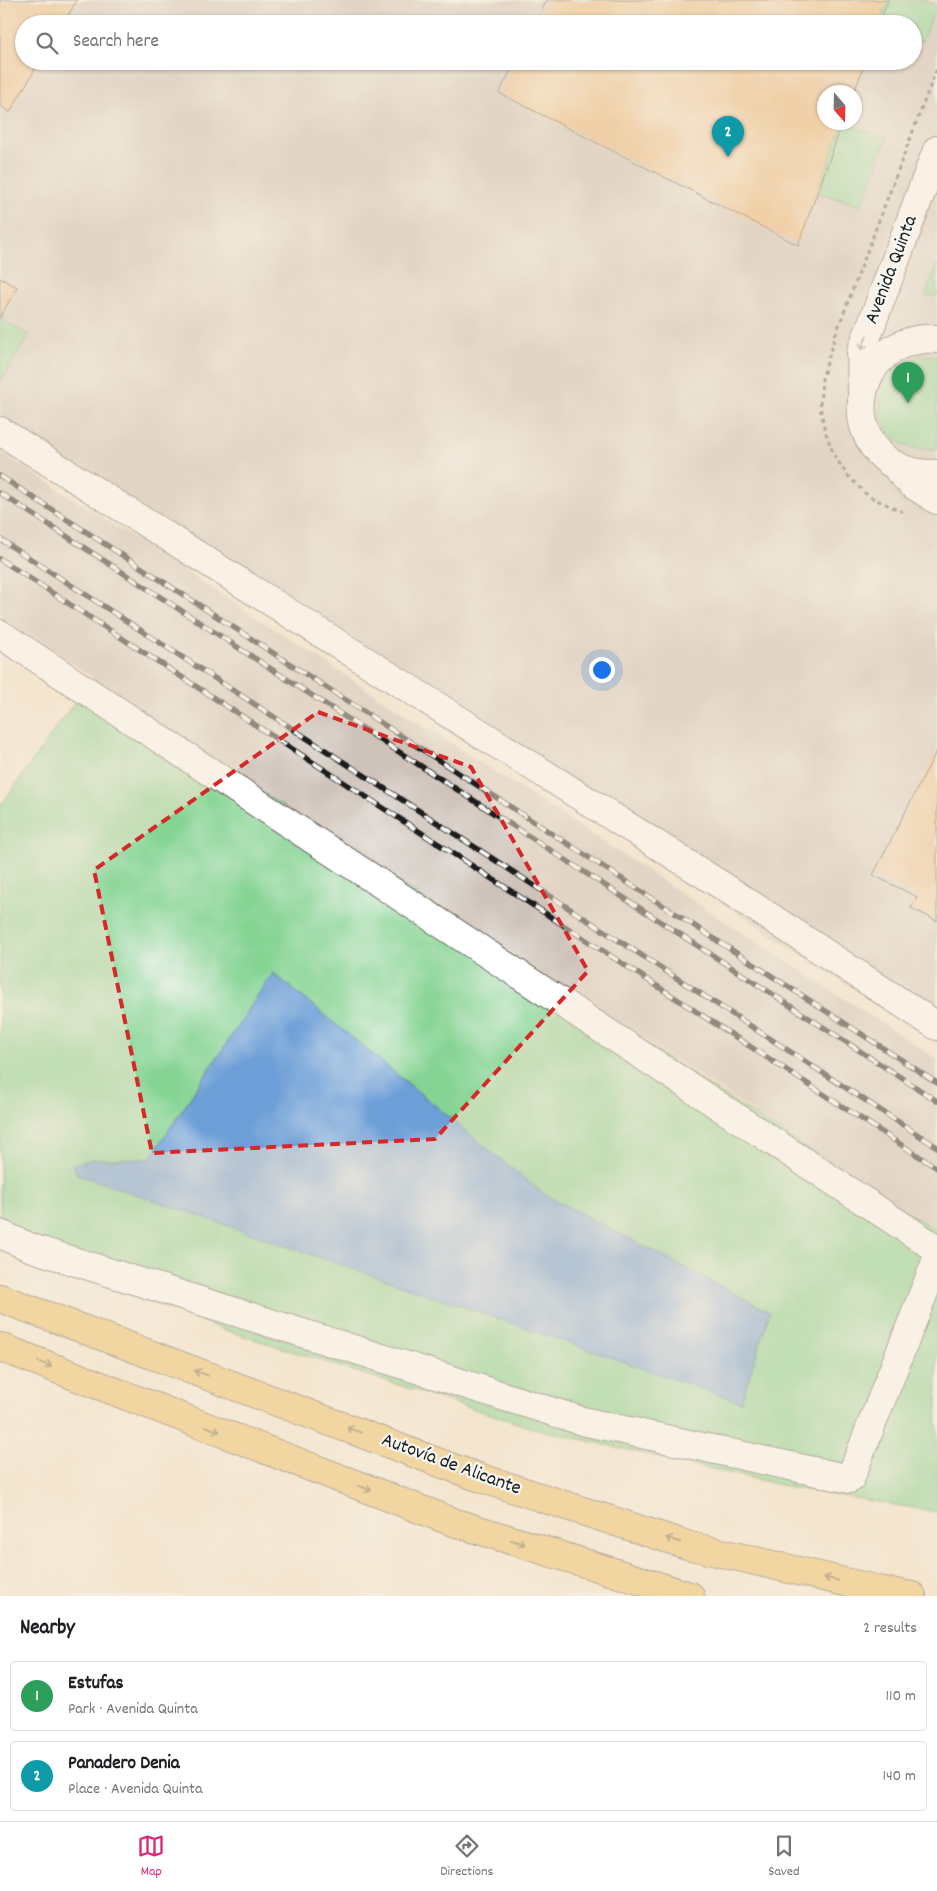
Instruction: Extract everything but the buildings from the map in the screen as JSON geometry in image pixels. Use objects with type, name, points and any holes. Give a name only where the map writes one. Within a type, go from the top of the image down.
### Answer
[{"type":"highway","name":"Autovía de Alicante","points":[[0,1298],[482,1478],[687,1544],[912,1596]]},
{"type":"highway","points":[[0,1347],[454,1522],[690,1596]]},
{"type":"street","name":"Avenida Quinta","points":[[937,150],[861,352],[861,415],[865,430],[876,450],[912,484],[937,500]]},
{"type":"street","points":[[862,393],[874,366],[898,346],[921,338],[937,339]]},
{"type":"street","points":[[0,431],[721,885],[937,1026]]},
{"type":"street","points":[[895,466],[919,474],[937,474]]},
{"type":"street","points":[[0,634],[937,1248]]},
{"type":"street","points":[[0,1234],[32,1248],[582,1421],[850,1479],[937,1259]]},
{"type":"highlighted area","points":[[318,712],[471,767],[588,971],[435,1139],[152,1153],[94,870]]},
{"type":"shaded area","points":[[0,0],[937,0],[937,1044],[0,428]]},
{"type":"shaded area","points":[[0,451],[937,1059],[937,1231],[188,744],[54,651],[0,617]]},
{"type":"green space","points":[[888,0],[925,0],[936,7],[922,42],[922,15],[883,15]]},
{"type":"green space","points":[[862,129],[887,138],[861,206],[818,192],[840,130]]},
{"type":"green space","points":[[937,265],[937,296],[925,296]]},
{"type":"green space","points":[[0,319],[29,335],[0,383]]},
{"type":"green space","points":[[924,355],[937,356],[937,449],[910,447],[896,439],[888,430],[880,407],[880,395],[890,373],[905,361]]},
{"type":"green space","points":[[94,679],[188,744],[705,1083],[937,1231],[937,1512],[794,1488],[536,1429],[219,1328],[0,1245],[0,807],[70,708]]},
{"type":"water","points":[[273,973],[542,1193],[770,1312],[741,1402],[77,1174],[73,1164],[93,1159],[150,1159]]},
{"type":"railway","points":[[0,476],[937,1083]]},
{"type":"railway","points":[[0,493],[937,1101]]},
{"type":"railway","points":[[0,539],[937,1147]]},
{"type":"railway","points":[[0,559],[937,1168]]},
{"type":"place","name":"Panadero Denia","points":[[728,157]]},
{"type":"place","name":"Estufas","points":[[908,403]]}]
